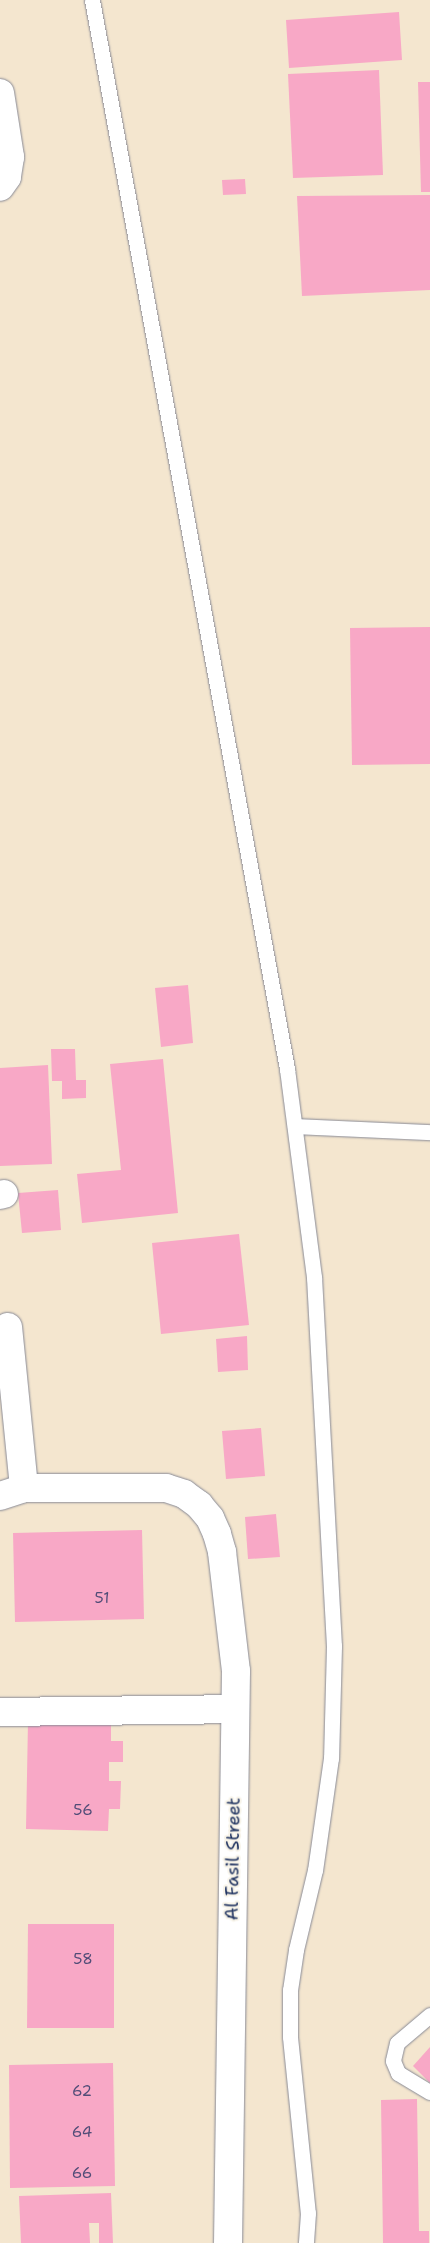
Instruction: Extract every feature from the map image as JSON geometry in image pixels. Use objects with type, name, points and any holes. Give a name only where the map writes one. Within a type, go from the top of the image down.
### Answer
[{"type":"street","points":[[0,94],[10,157],[7,177],[0,187]]},
{"type":"street","points":[[8,1327],[12,1492]]},
{"type":"street","name":"Al Fasil Street","points":[[12,1492],[166,1488],[184,1494],[199,1505],[210,1518],[222,1552],[233,1639],[235,1710],[228,2243]]},
{"type":"street","points":[[0,1712],[235,1710]]},
{"type":"lane","points":[[92,0],[296,1126],[314,1277],[334,1646],[331,1758],[315,1870],[296,1950],[290,1990],[290,2037],[308,2213],[306,2243]]},
{"type":"lane","points":[[296,1126],[430,1132]]},
{"type":"lane","points":[[430,2015],[397,2043],[393,2061],[398,2072],[430,2092]]},
{"type":"building","points":[[399,12],[402,60],[289,68],[286,20]]},
{"type":"building","points":[[379,70],[383,175],[293,178],[288,74]]},
{"type":"building","points":[[418,82],[430,82],[430,192],[421,192]]},
{"type":"building","points":[[245,179],[246,194],[223,195],[222,180]]},
{"type":"building","points":[[430,195],[430,290],[302,296],[297,196]]},
{"type":"building","points":[[430,627],[430,764],[352,765],[350,628]]},
{"type":"building","points":[[188,985],[193,1043],[161,1047],[155,988]]},
{"type":"building","points":[[51,1049],[75,1049],[76,1080],[86,1080],[86,1098],[62,1099],[62,1081],[52,1081]]},
{"type":"building","points":[[163,1059],[178,1213],[82,1223],[77,1174],[121,1170],[110,1064]]},
{"type":"building","points":[[48,1065],[52,1164],[0,1166],[0,1068]]},
{"type":"building","points":[[58,1190],[61,1230],[22,1233],[18,1193]]},
{"type":"building","points":[[239,1234],[249,1325],[161,1334],[152,1243]]},
{"type":"building","points":[[247,1336],[248,1370],[218,1372],[216,1339]]},
{"type":"building","points":[[261,1428],[265,1476],[226,1479],[222,1431]]},
{"type":"building","points":[[276,1514],[280,1557],[248,1559],[245,1517]]},
{"type":"building","points":[[142,1530],[144,1619],[15,1622],[13,1533]]},
{"type":"building","points":[[111,1720],[111,1741],[123,1741],[123,1762],[109,1762],[109,1781],[121,1781],[120,1809],[109,1809],[108,1831],[26,1829],[28,1721]]},
{"type":"building","points":[[28,1924],[114,1924],[114,2028],[27,2028]]},
{"type":"building","points":[[430,2047],[430,2083],[413,2066]]},
{"type":"building","points":[[113,2063],[115,2186],[10,2188],[9,2065]]},
{"type":"building","points":[[417,2099],[419,2231],[429,2231],[429,2243],[383,2243],[381,2100]]},
{"type":"building","points":[[111,2193],[113,2243],[99,2243],[99,2223],[89,2223],[90,2243],[21,2243],[19,2196]]}]
